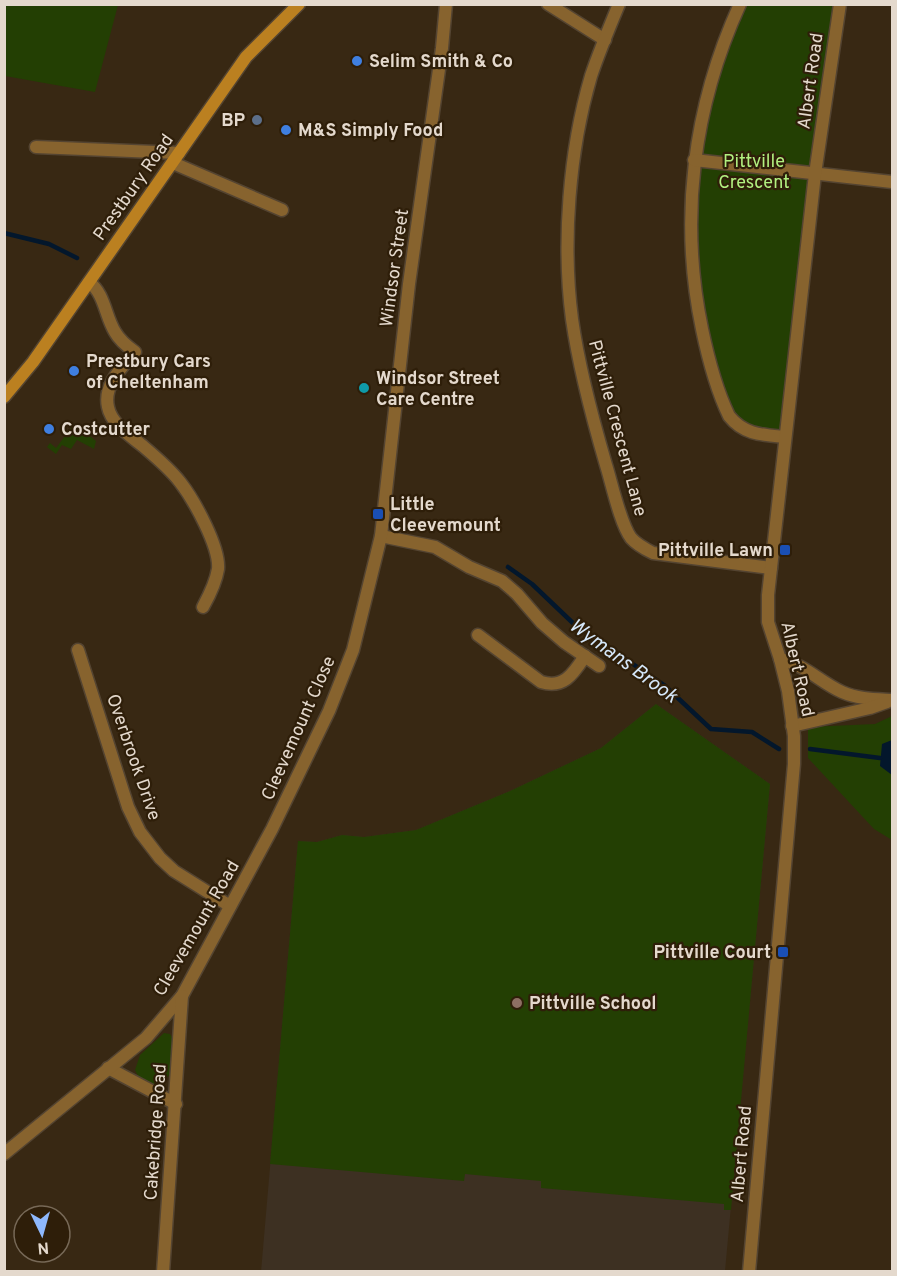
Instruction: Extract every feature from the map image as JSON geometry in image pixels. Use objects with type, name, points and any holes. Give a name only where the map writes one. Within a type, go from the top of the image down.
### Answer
[{"type":"main road","name":"Prestbury Road","points":[[4,397],[33,362],[246,57],[299,4]]},
{"type":"street","name":"Windsor Street","points":[[381,536],[408,295],[446,4]]},
{"type":"street","points":[[548,4],[605,40]]},
{"type":"street","name":"Pittville Crescent Lane","points":[[619,4],[591,76],[574,160],[569,235],[572,317],[586,391],[627,530],[638,545],[653,553],[771,568]]},
{"type":"street","points":[[740,4],[710,82],[694,160],[691,232],[694,280],[704,340],[718,389],[729,416],[741,429],[755,435],[785,438]]},
{"type":"street","name":"Albert Road","points":[[749,1272],[794,764],[788,691],[768,622],[768,595],[815,174],[840,4]]},
{"type":"street","points":[[36,147],[176,158],[282,210]]},
{"type":"street","points":[[694,160],[892,182]]},
{"type":"street","points":[[89,282],[98,289],[114,331],[122,342],[135,352],[117,372],[112,382],[107,399],[111,416],[181,483],[194,503],[217,552],[216,577],[203,607]]},
{"type":"street","points":[[381,536],[435,547],[469,567],[502,581],[517,594],[542,623],[564,642],[599,666]]},
{"type":"street","name":"Cleevemount Close","points":[[272,829],[329,711],[353,650],[381,536]]},
{"type":"street","points":[[478,635],[541,682],[548,684],[561,683],[570,678],[585,656]]},
{"type":"street","name":"Overbrook Drive","points":[[78,650],[128,807],[140,832],[160,858],[174,871],[230,906]]},
{"type":"street","points":[[780,659],[794,662],[840,691],[860,698],[892,700]]},
{"type":"street","points":[[792,726],[870,708],[892,700]]},
{"type":"street","name":"Cleevemount Road","points":[[4,1154],[146,1038],[182,996],[272,829]]},
{"type":"street","name":"Cakebridge Road","points":[[163,1272],[182,996]]},
{"type":"street","points":[[108,1068],[176,1104]]},
{"type":"shaded area","name":"Pittville School","points":[[656,704],[770,784],[725,1271],[261,1272],[298,841],[317,842],[342,835],[364,837],[416,830],[510,791],[601,748]]},
{"type":"green space","points":[[4,5],[118,5],[95,92],[5,76]]},
{"type":"green space","name":"Pittville Crescent","points":[[740,5],[840,5],[785,437],[734,423],[704,340],[691,200],[720,53]]},
{"type":"green space","points":[[74,424],[96,441],[94,449],[77,440],[71,449],[62,445],[56,454],[47,447],[50,443],[56,448]]},
{"type":"green space","name":"Pittville School","points":[[656,704],[770,784],[731,1210],[724,1210],[724,1204],[541,1188],[541,1181],[465,1174],[464,1181],[270,1164],[298,841],[317,842],[342,835],[364,837],[416,830],[510,791],[601,748]]},
{"type":"green space","points":[[892,716],[892,840],[874,829],[808,758],[808,727],[875,724]]},
{"type":"green space","points":[[164,1033],[170,1034],[173,1039],[170,1074],[161,1082],[151,1084],[142,1080],[135,1070],[140,1055]]},
{"type":"water","points":[[892,740],[892,775],[880,766],[882,744]]},
{"type":"waterway","name":"Wymans Brook","points":[[4,233],[49,244],[77,258]]},
{"type":"waterway","name":"Wymans Brook","points":[[508,567],[532,584],[575,625],[664,685],[711,729],[752,732],[779,749]]},
{"type":"waterway","name":"Wymans Brook","points":[[810,749],[880,758]]},
{"type":"place","name":"Selim Smith & Co","points":[[357,61]]},
{"type":"place","name":"BP","points":[[257,120]]},
{"type":"place","name":"M&S Simply Food","points":[[286,130]]},
{"type":"place","name":"Prestbury Cars of Cheltenham","points":[[74,371]]},
{"type":"place","name":"Windsor Street Care Centre","points":[[364,388]]},
{"type":"place","name":"Costcutter","points":[[49,429]]},
{"type":"place","name":"Little Cleevemount","points":[[378,514]]},
{"type":"place","name":"Pittville Lawn","points":[[785,550]]},
{"type":"place","name":"Pittville Court","points":[[783,952]]},
{"type":"place","name":"Pittville School","points":[[517,1003]]}]
